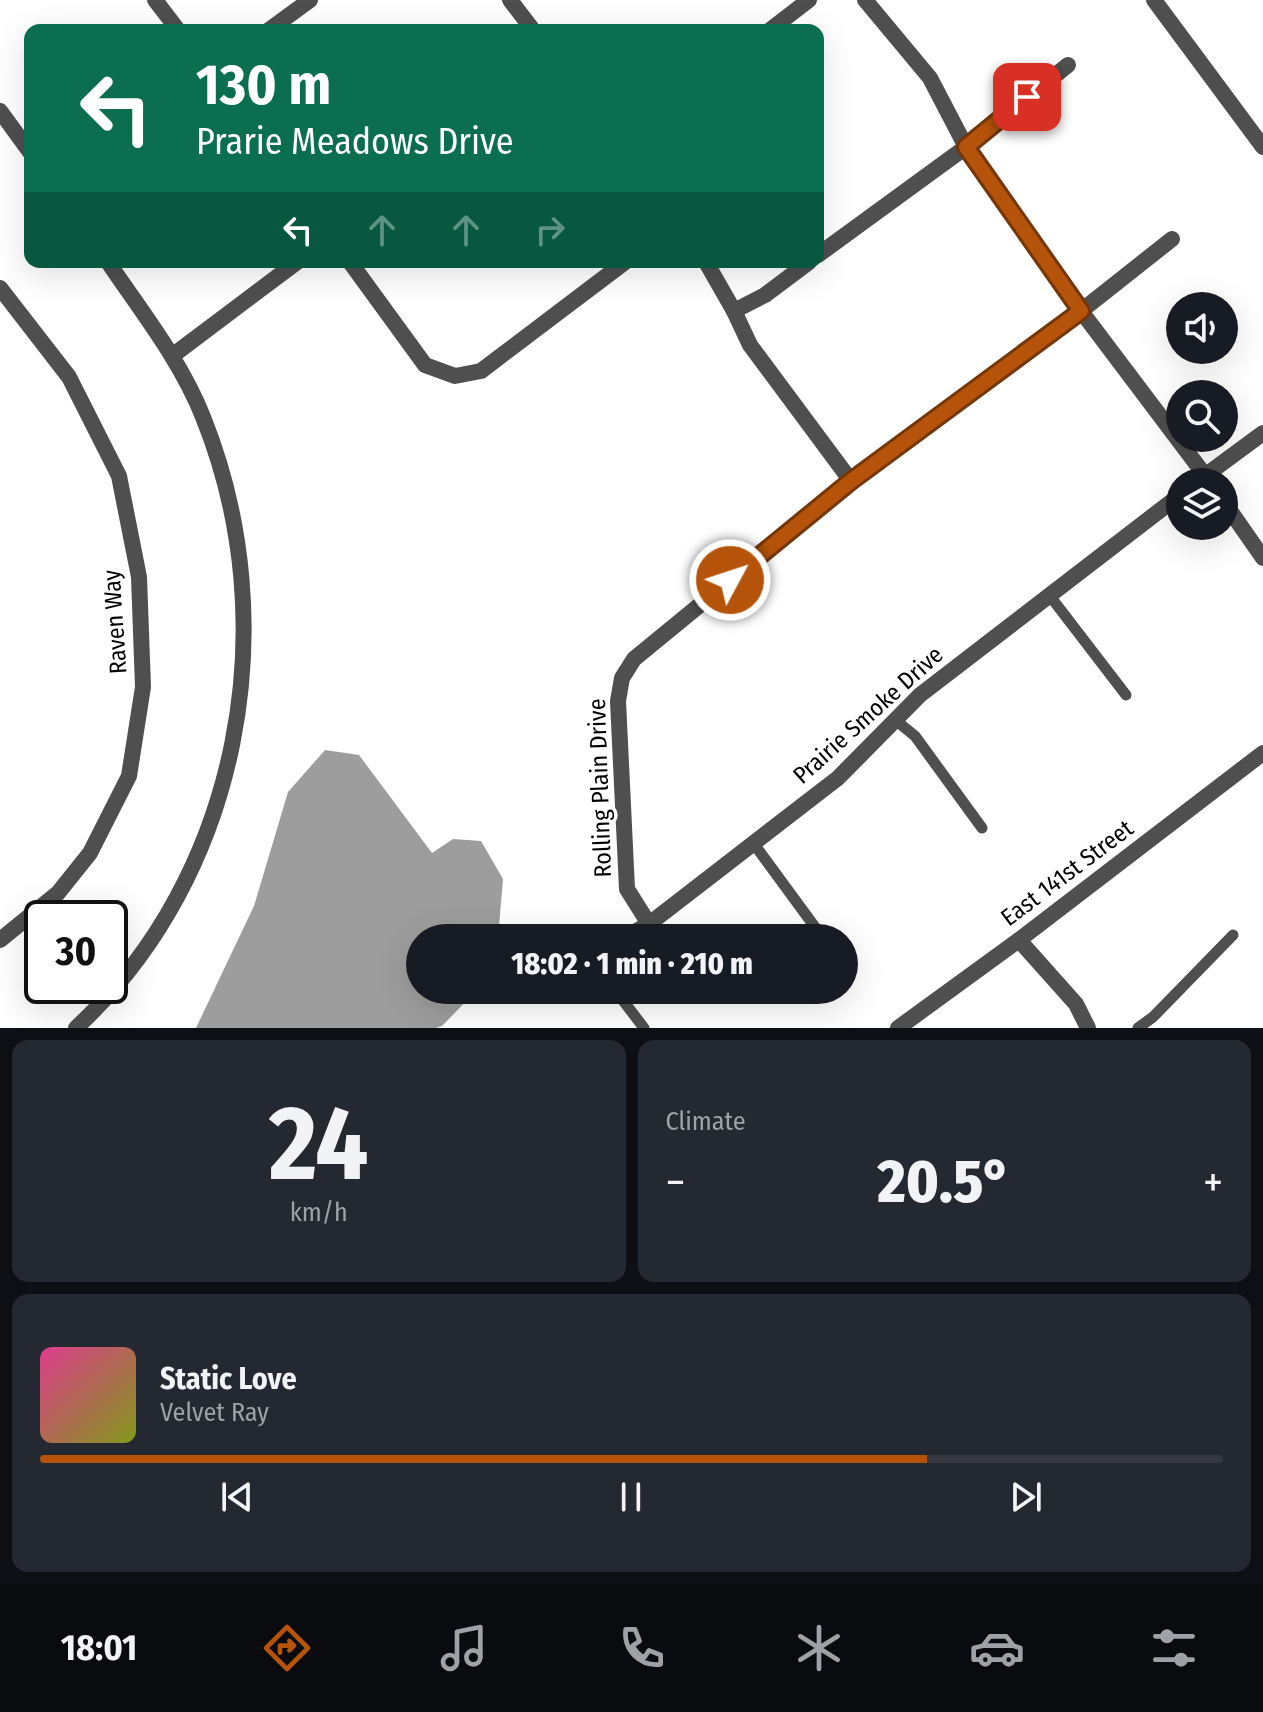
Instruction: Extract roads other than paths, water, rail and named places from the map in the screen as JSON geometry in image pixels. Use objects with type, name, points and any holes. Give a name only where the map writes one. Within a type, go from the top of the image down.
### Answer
[{"type":"street","points":[[155,0],[173,24]]},
{"type":"street","points":[[277,24],[310,0]]},
{"type":"street","points":[[510,0],[528,24]]},
{"type":"street","points":[[778,24],[809,0]]},
{"type":"street","points":[[865,0],[930,78],[966,147],[1195,468]]},
{"type":"street","points":[[1154,0],[1263,147]]},
{"type":"street","points":[[824,251],[966,147],[1068,65]]},
{"type":"street","points":[[0,111],[24,144]]},
{"type":"street","name":"Rolling Plain Drive","points":[[649,924],[627,889],[618,701],[622,678],[634,659],[851,481],[1081,311],[1172,239]]},
{"type":"street","points":[[76,1028],[140,956],[188,881],[222,791],[241,696],[242,568],[223,475],[203,415],[172,356],[112,268]]},
{"type":"street","points":[[172,356],[289,268]]},
{"type":"street","points":[[354,268],[425,365],[455,376],[481,371],[617,268]]},
{"type":"street","points":[[709,268],[750,345],[851,481]]},
{"type":"street","points":[[734,311],[765,295],[801,268]]},
{"type":"street","name":"Raven Way","points":[[0,288],[69,377],[119,476],[139,577],[143,687],[129,776],[90,853],[58,893],[0,940]]},
{"type":"street","points":[[1219,468],[1263,433]]},
{"type":"street","name":"Prairie Smoke Drive","points":[[649,924],[838,778],[920,695],[1166,506]]},
{"type":"street","points":[[1238,522],[1263,558]]},
{"type":"street","name":"East 141st Street","points":[[898,1028],[1019,940],[1263,753]]},
{"type":"street","points":[[1019,940],[1076,1004],[1088,1028]]},
{"type":"lane","points":[[1050,596],[1126,695]]},
{"type":"lane","points":[[894,719],[915,736],[982,828]]},
{"type":"lane","points":[[754,844],[813,924]]},
{"type":"lane","points":[[1138,1028],[1153,1017],[1233,935]]},
{"type":"lane","points":[[626,1004],[644,1028]]}]
